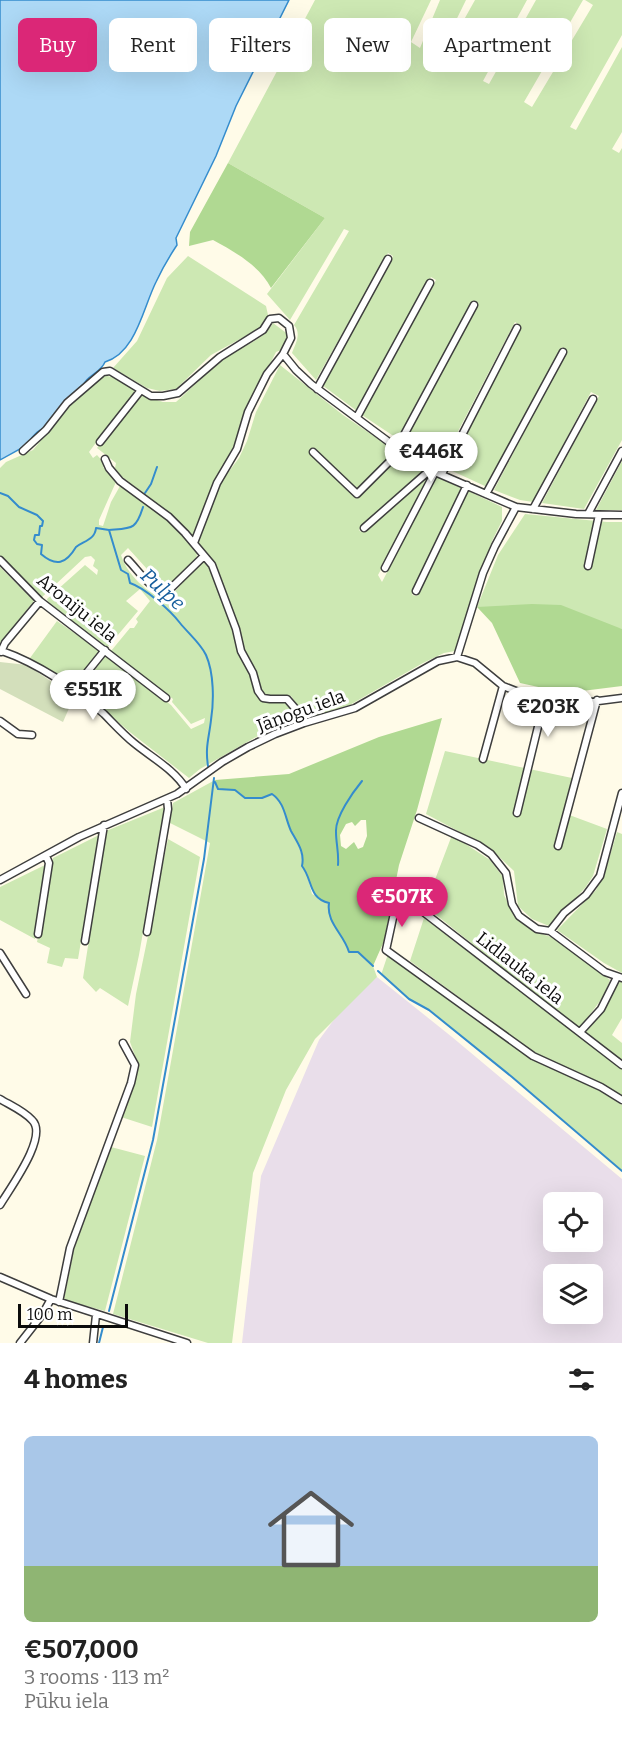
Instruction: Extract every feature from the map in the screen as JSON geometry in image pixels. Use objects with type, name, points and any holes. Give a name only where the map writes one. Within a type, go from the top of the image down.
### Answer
[{"type":"street","points":[[317,389],[388,259]]},
{"type":"street","points":[[357,417],[430,283]]},
{"type":"street","points":[[313,452],[357,494],[399,449],[474,305]]},
{"type":"street","points":[[23,451],[46,430],[67,403],[103,372],[110,370],[151,396],[178,393],[219,357],[263,330],[273,317],[284,321],[289,326],[291,338],[283,354],[267,374],[248,412],[237,449],[217,483],[194,543]]},
{"type":"street","points":[[385,568],[517,328]]},
{"type":"street","points":[[486,494],[563,352]]},
{"type":"street","points":[[283,354],[296,370],[317,389],[399,449],[436,472],[516,507],[622,515]]},
{"type":"street","points":[[100,442],[141,390]]},
{"type":"street","points":[[533,509],[593,399]]},
{"type":"street","points":[[588,514],[622,451]]},
{"type":"street","points":[[105,459],[120,481],[169,517],[212,565],[236,629],[241,651],[253,673],[258,691],[263,698],[287,699],[301,715],[304,723]]},
{"type":"street","points":[[364,528],[436,472]]},
{"type":"street","points":[[416,591],[467,485]]},
{"type":"street","points":[[516,507],[483,573],[457,657],[475,663],[503,686],[544,702],[567,705],[622,698]]},
{"type":"street","points":[[588,566],[599,514]]},
{"type":"street","points":[[128,560],[156,589],[167,592],[204,556]]},
{"type":"street","name":"Aroniju iela","points":[[0,560],[40,601],[166,699]]},
{"type":"street","points":[[40,601],[5,643],[1,652],[36,665],[72,691],[103,714],[131,741],[178,779],[186,789]]},
{"type":"street","points":[[72,691],[105,650]]},
{"type":"street","name":"Jāņogu iela","points":[[0,880],[104,825],[186,789],[235,754],[275,734],[356,708],[438,662],[457,657]]},
{"type":"street","points":[[483,759],[503,686]]},
{"type":"street","points":[[558,846],[597,700]]},
{"type":"street","points":[[517,813],[544,702]]},
{"type":"street","points":[[0,721],[18,734],[32,735]]},
{"type":"street","points":[[550,931],[564,913],[586,895],[600,876],[622,793]]},
{"type":"street","points":[[147,932],[168,809],[167,799]]},
{"type":"street","points":[[419,818],[491,854],[506,873],[512,904],[519,916],[537,929],[550,931],[605,972],[620,978],[601,1009],[580,1032]]},
{"type":"street","points":[[85,941],[104,825]]},
{"type":"street","points":[[38,934],[49,863],[46,856]]},
{"type":"street","name":"Lidlauka iela","points":[[622,1065],[413,903],[399,899],[386,950],[533,1056],[601,1087],[622,1100]]},
{"type":"street","points":[[1,956],[26,994]]},
{"type":"street","points":[[59,1302],[70,1248],[131,1083],[135,1065],[123,1043]]},
{"type":"street","points":[[0,1099],[32,1119],[37,1126],[38,1135],[35,1146],[0,1205]]},
{"type":"street","points":[[0,1277],[59,1302],[187,1343]]},
{"type":"street","points":[[20,1343],[42,1315],[51,1299]]},
{"type":"street","points":[[93,1343],[96,1315]]},
{"type":"shaded area","points":[[377,977],[622,1179],[622,1343],[242,1343],[261,1176],[319,1040],[347,1002]]},
{"type":"green space","points":[[315,0],[431,0],[411,42],[420,48],[423,41],[423,72],[488,72],[483,81],[489,84],[496,72],[541,72],[524,102],[532,107],[553,72],[572,72],[572,40],[593,5],[585,0],[622,0],[622,35],[570,127],[576,130],[622,47],[622,132],[612,149],[619,153],[622,148],[622,440],[584,509],[542,503],[599,396],[591,392],[533,502],[520,500],[494,490],[567,351],[562,347],[487,487],[448,469],[521,326],[515,322],[440,466],[403,443],[478,304],[474,301],[398,439],[362,415],[436,280],[431,277],[357,411],[322,385],[393,256],[388,253],[316,380],[292,353],[298,335],[294,325],[349,231],[344,229],[290,320],[267,294],[325,218],[228,163],[277,72],[312,72],[312,18],[305,18]]},
{"type":"green space","points":[[440,0],[466,0],[457,18],[432,18]]},
{"type":"green space","points":[[475,0],[527,0],[517,18],[465,18]]},
{"type":"green space","points":[[536,0],[583,0],[572,19],[526,18]]},
{"type":"green space","points":[[228,163],[325,218],[271,288],[254,266],[213,240],[189,246],[190,232]]},
{"type":"green space","points":[[188,256],[266,306],[268,315],[262,327],[211,355],[176,389],[160,391],[147,388],[113,368],[137,341],[167,278]]},
{"type":"green space","points":[[273,323],[289,335],[281,350],[276,352],[249,406],[233,451],[211,491],[193,538],[170,513],[121,476],[115,468],[116,463],[97,448],[142,395],[163,402],[176,402],[218,364],[260,337]]},
{"type":"green space","points":[[280,365],[343,415],[397,452],[357,488],[312,449],[310,453],[356,496],[400,455],[426,470],[359,530],[361,532],[430,472],[433,474],[378,575],[382,582],[437,476],[461,488],[412,595],[417,596],[466,490],[502,507],[502,521],[492,541],[455,651],[444,653],[423,663],[348,706],[310,717],[302,712],[291,696],[268,696],[261,691],[257,672],[243,646],[240,629],[224,591],[217,566],[198,543],[218,486],[239,458],[256,412]]},
{"type":"green space","points":[[104,375],[115,378],[135,391],[89,452],[93,458],[97,455],[106,465],[103,467],[116,482],[99,520],[99,525],[103,526],[111,502],[120,486],[145,501],[169,521],[197,553],[196,561],[166,590],[128,548],[121,555],[128,569],[145,588],[167,600],[203,560],[214,577],[256,695],[267,702],[287,702],[298,717],[296,721],[272,728],[200,769],[189,778],[79,689],[107,654],[171,705],[191,729],[204,723],[205,718],[191,724],[172,702],[173,699],[111,651],[130,628],[134,628],[138,622],[136,619],[150,601],[140,589],[126,601],[138,611],[107,648],[48,603],[47,599],[85,565],[97,575],[98,570],[93,566],[95,560],[91,556],[85,557],[41,598],[0,556],[0,468],[6,462],[33,450],[78,395]]},
{"type":"green space","points":[[622,461],[622,510],[596,510]]},
{"type":"green space","points":[[525,514],[622,522],[622,629],[477,607],[498,555]]},
{"type":"green space","points":[[0,567],[34,601],[0,643]]},
{"type":"green space","points":[[561,605],[622,629],[622,686],[566,693],[520,683],[492,623],[477,607]]},
{"type":"green space","points":[[57,621],[100,651],[74,686],[30,658]]},
{"type":"green space","points":[[0,662],[27,665],[74,697],[63,722],[0,689]]},
{"type":"green space","points":[[442,718],[417,810],[399,865],[384,941],[373,966],[358,952],[349,952],[332,923],[329,903],[314,893],[302,866],[300,847],[291,831],[280,801],[272,794],[262,798],[245,798],[235,790],[218,789],[215,780],[289,774],[379,737]],"holes":[[[361,820],[366,820],[367,836],[363,847],[358,849],[354,842],[346,849],[341,846],[340,835],[346,824],[352,822],[355,826]]]},
{"type":"green space","points":[[445,751],[572,778],[564,813],[607,829],[593,876],[585,888],[549,926],[532,919],[518,906],[514,871],[490,848],[426,814]]},
{"type":"green space","points":[[215,780],[218,789],[235,790],[245,798],[262,798],[272,794],[278,798],[298,842],[302,866],[306,871],[312,894],[329,903],[330,916],[336,929],[355,952],[358,952],[373,966],[377,977],[315,1039],[286,1090],[253,1173],[232,1343],[208,1343],[113,1314],[157,1140],[210,843],[170,823],[173,803]]},
{"type":"green space","points":[[165,807],[128,1006],[100,988],[96,992],[83,978],[106,831]]},
{"type":"green space","points":[[617,832],[622,834],[622,973],[557,930],[596,890],[606,869]]},
{"type":"green space","points":[[99,835],[78,959],[65,958],[62,967],[47,963],[50,948],[37,942],[53,858]]},
{"type":"green space","points":[[452,835],[490,860],[503,877],[504,895],[514,916],[539,933],[554,938],[610,980],[603,997],[579,1029],[425,906]]},
{"type":"green space","points":[[168,839],[200,857],[152,1127],[121,1117],[133,1087],[138,1064],[130,1042],[136,994]]},
{"type":"green space","points":[[47,864],[35,939],[0,920],[0,887]]},
{"type":"green space","points":[[424,918],[622,1069],[622,1096],[581,1073],[531,1050],[410,961]]},
{"type":"green space","points":[[388,954],[471,1017],[540,1062],[584,1081],[622,1105],[622,1171],[512,1077],[429,1010],[409,999],[381,975]]},
{"type":"green space","points":[[622,982],[622,1018],[612,1035],[622,1043],[622,1061],[586,1032],[604,1010],[615,987]]},
{"type":"green space","points":[[111,1147],[145,1156],[105,1311],[64,1300],[74,1249]]},
{"type":"water","points":[[0,0],[289,0],[280,18],[209,18],[209,72],[253,72],[176,238],[177,245],[158,277],[137,328],[124,349],[116,357],[105,362],[87,380],[45,428],[35,434],[29,444],[0,460]]},
{"type":"waterway","points":[[145,493],[157,467]]},
{"type":"waterway","name":"Pulpe","points":[[0,493],[8,496],[19,507],[37,515],[43,521],[39,535],[35,535],[34,540],[37,544],[42,545],[41,554],[51,561],[64,560],[76,547],[91,538],[96,528],[109,530],[121,570],[128,574],[130,583],[150,594],[164,606],[201,647],[209,662],[213,687],[207,748],[208,766]]},
{"type":"waterway","points":[[109,530],[123,529],[135,524],[143,507]]},
{"type":"waterway","points":[[109,1311],[153,1140],[204,859],[214,778]]},
{"type":"waterway","points":[[338,865],[336,826],[341,812],[362,781]]},
{"type":"waterway","points":[[215,782],[218,789],[235,790],[245,798],[262,798],[272,794],[276,798],[282,806],[291,831],[300,847],[302,866],[314,893],[322,901],[329,903],[330,917],[349,952],[358,952],[373,966]]},
{"type":"waterway","points":[[378,971],[409,999],[429,1010],[512,1077],[622,1171]]},
{"type":"waterway","points":[[99,1343],[103,1327]]}]
